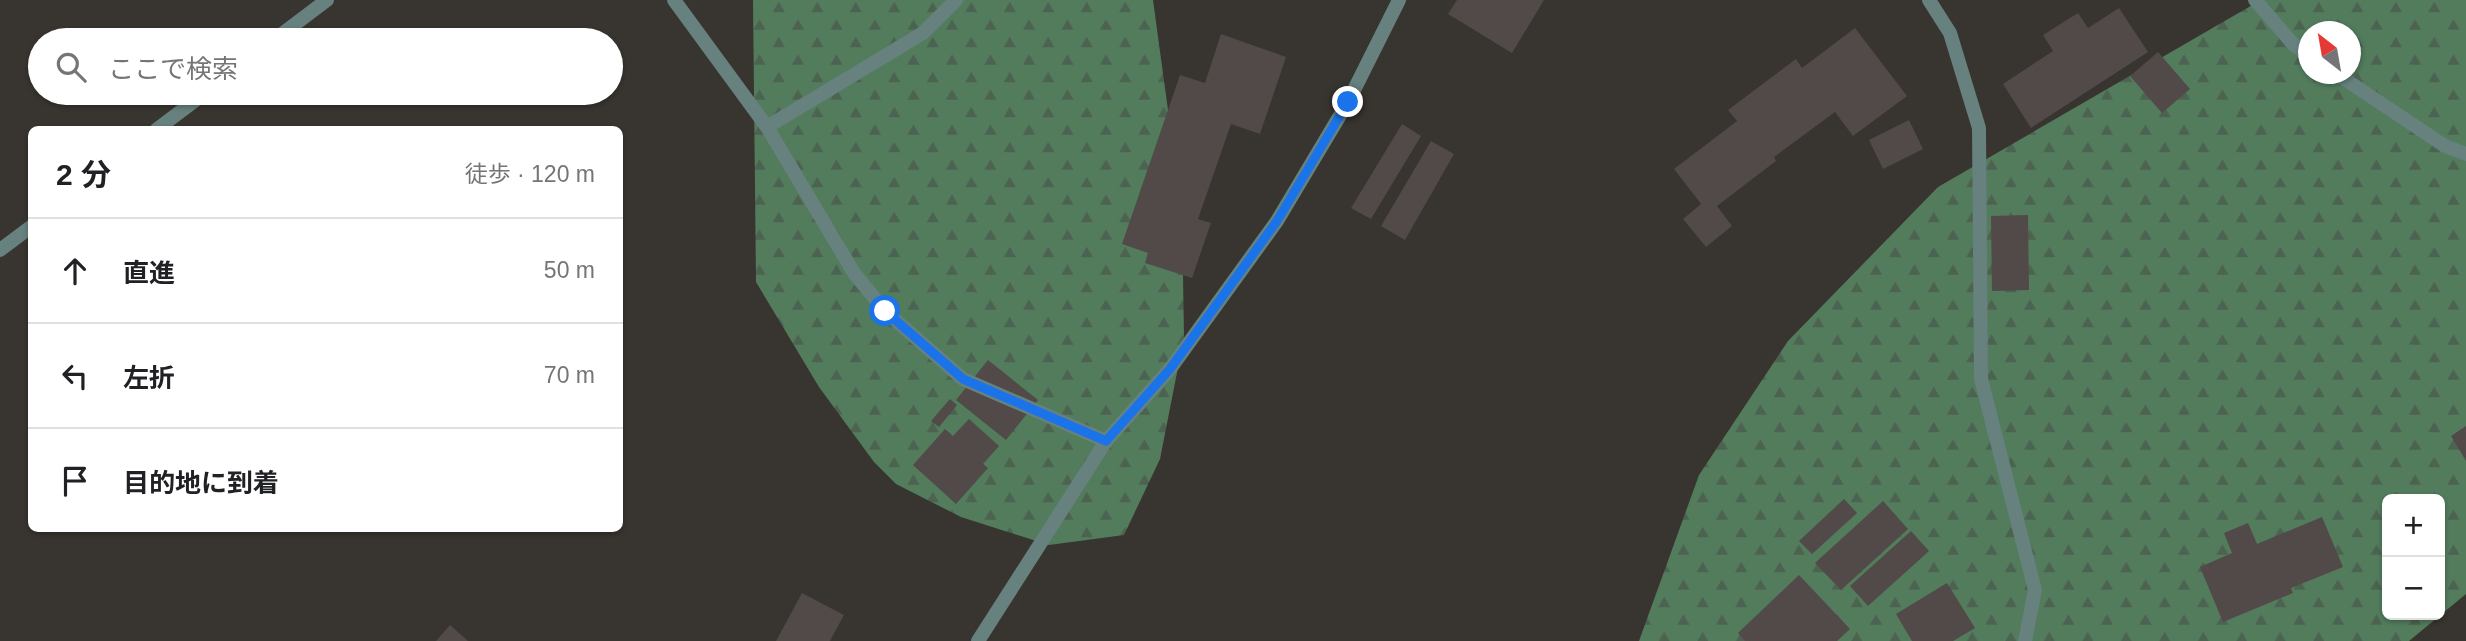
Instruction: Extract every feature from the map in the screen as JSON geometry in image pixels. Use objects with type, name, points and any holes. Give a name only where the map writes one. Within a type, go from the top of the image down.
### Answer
[{"type":"street","points":[[290,28],[327,0]]},
{"type":"street","points":[[674,0],[767,127],[854,273],[885,311],[963,379],[1106,441]]},
{"type":"street","points":[[767,127],[923,33],[956,0]]},
{"type":"street","points":[[978,641],[1106,441],[1170,369],[1277,221],[1348,102],[1399,0]]},
{"type":"street","points":[[1929,0],[1950,33],[1979,128],[1981,379],[2035,590],[2025,641]]},
{"type":"street","points":[[2255,0],[2298,48]]},
{"type":"street","points":[[2352,84],[2445,146],[2466,154]]},
{"type":"street","points":[[161,126],[189,105]]},
{"type":"street","points":[[0,250],[28,229]]},
{"type":"green space","points":[[753,0],[1153,0],[1182,213],[1184,337],[1160,459],[1124,535],[1049,545],[961,517],[896,484],[874,462],[819,387],[756,282]]},
{"type":"green space","points":[[2261,0],[2466,0],[2466,594],[2445,611],[2445,494],[2382,494],[2382,620],[2434,620],[2409,641],[1639,641],[1699,475],[1788,341],[1938,187]]},
{"type":"building","points":[[1457,0],[1544,0],[1512,53],[1448,14]]},
{"type":"building","points":[[2119,8],[2148,52],[2031,128],[2003,84],[2053,51],[2043,35],[2078,13],[2088,28]]},
{"type":"building","points":[[1855,28],[1907,96],[1853,136],[1835,112],[1774,157],[1776,161],[1717,206],[1732,226],[1706,247],[1683,219],[1701,204],[1674,169],[1737,121],[1728,110],[1796,59],[1802,68]]},
{"type":"building","points":[[1221,34],[1286,57],[1260,134],[1231,124],[1198,219],[1211,223],[1192,278],[1145,263],[1148,253],[1122,244],[1180,75],[1205,83]]},
{"type":"building","points":[[2158,52],[2190,89],[2162,113],[2130,76]]},
{"type":"building","points":[[1909,120],[1923,149],[1883,169],[1869,140]]},
{"type":"building","points":[[1402,124],[1421,136],[1371,219],[1351,208]]},
{"type":"building","points":[[1431,141],[1454,154],[1405,240],[1381,226]]},
{"type":"building","points":[[2028,215],[2029,290],[1992,291],[1991,216]]},
{"type":"building","points":[[988,360],[1038,400],[1006,440],[956,400]]},
{"type":"building","points":[[950,399],[957,405],[939,427],[931,421]]},
{"type":"building","points":[[969,419],[999,446],[983,464],[988,468],[956,504],[913,465],[945,429],[953,436]]},
{"type":"building","points":[[2466,426],[2466,461],[2451,436]]},
{"type":"building","points":[[1844,499],[1857,513],[1812,554],[1799,541]]},
{"type":"building","points":[[1883,501],[1908,529],[1841,590],[1815,563]]},
{"type":"building","points":[[2322,517],[2343,567],[2291,588],[2293,593],[2223,622],[2200,567],[2232,553],[2224,533],[2248,523],[2257,544]]},
{"type":"building","points":[[1911,531],[1929,551],[1868,606],[1850,586]]},
{"type":"building","points":[[1799,575],[1850,629],[1837,641],[1745,641],[1738,633]]},
{"type":"building","points":[[1947,583],[1975,628],[1953,641],[1912,641],[1896,614]]},
{"type":"building","points":[[802,593],[844,615],[830,641],[776,641]]},
{"type":"building","points":[[450,625],[468,641],[436,641]]},
{"type":"route","points":[[885,311],[963,379],[1106,441],[1170,369],[1277,221],[1348,102]]}]
